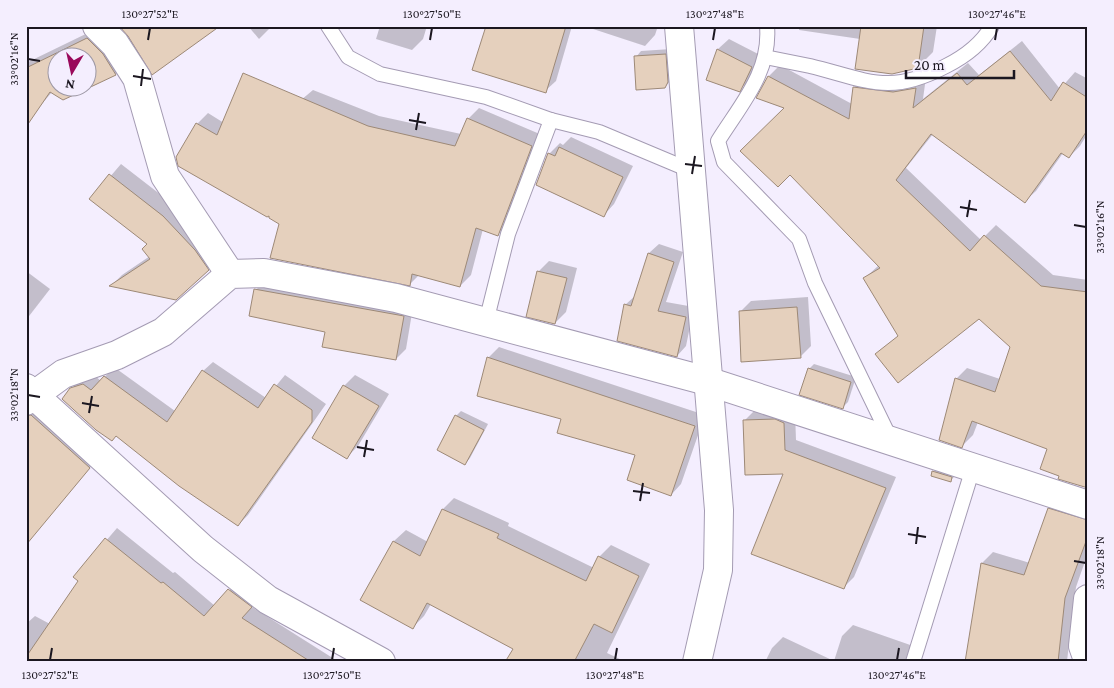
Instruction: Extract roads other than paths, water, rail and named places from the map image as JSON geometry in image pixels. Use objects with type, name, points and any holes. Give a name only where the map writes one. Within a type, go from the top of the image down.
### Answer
[{"type":"street","points":[[97,26],[115,44],[137,78],[165,176],[230,274]]},
{"type":"street","points":[[679,26],[718,510],[718,570],[697,662]]},
{"type":"street","points":[[381,662],[268,600],[203,549],[29,394],[63,374],[117,355],[163,332],[230,274],[264,273],[396,298],[707,381],[1088,505]]},
{"type":"street","points":[[1088,599],[1083,646],[1088,660]]},
{"type":"lane","points":[[328,26],[348,57],[380,74],[486,97],[551,120],[600,132],[692,172]]},
{"type":"lane","points":[[767,26],[768,43],[760,77],[718,141],[724,162],[799,239],[815,283],[892,441]]},
{"type":"lane","points":[[765,58],[811,66],[864,82],[898,83],[927,76],[956,61],[986,36],[992,26]]},
{"type":"lane","points":[[486,322],[508,234],[551,120]]},
{"type":"lane","points":[[913,662],[973,468]]}]
